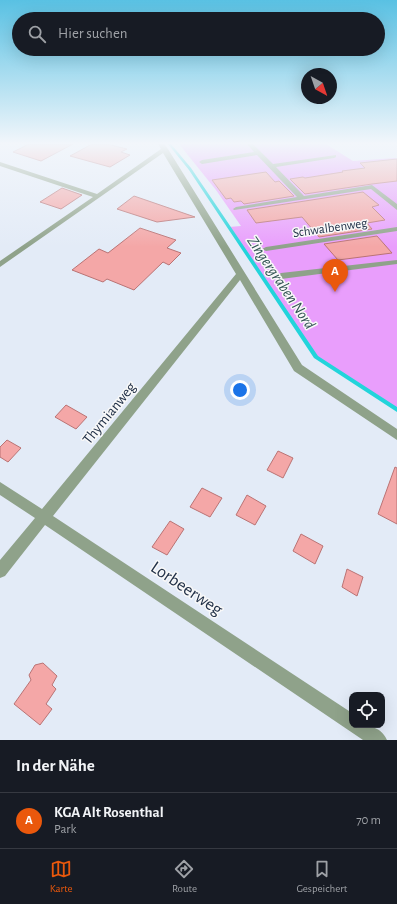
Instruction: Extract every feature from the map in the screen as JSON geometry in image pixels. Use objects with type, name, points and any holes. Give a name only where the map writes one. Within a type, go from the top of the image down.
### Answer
[{"type":"lane","points":[[45,179],[98,196]]},
{"type":"lane","points":[[0,265],[121,179]]},
{"type":"lane","points":[[183,179],[298,368],[397,435]]},
{"type":"lane","points":[[283,179],[302,198]]},
{"type":"lane","points":[[236,210],[372,187],[397,208]]},
{"type":"lane","name":"Schwalbenweg","points":[[266,249],[397,229]]},
{"type":"lane","points":[[281,276],[397,262]]},
{"type":"lane","name":"Thymianweg","points":[[0,572],[240,274]]},
{"type":"lane","name":"Lorbeerweg","points":[[0,488],[349,721]]},
{"type":"lane","points":[[360,728],[378,740]]},
{"type":"shaded area","points":[[207,179],[397,179],[397,410],[316,357],[229,227],[241,226]]},
{"type":"building","points":[[222,179],[272,179],[275,182],[279,181],[294,196],[244,204],[241,201],[234,202],[231,198],[226,199],[212,180]]},
{"type":"building","points":[[290,179],[397,179],[397,181],[305,194]]},
{"type":"building","points":[[62,188],[82,195],[61,209],[40,202]]},
{"type":"building","points":[[363,192],[379,205],[372,207],[385,220],[367,223],[372,229],[319,237],[302,217],[256,223],[247,210]]},
{"type":"building","points":[[134,196],[195,217],[157,222],[117,209]]},
{"type":"building","points":[[140,228],[176,240],[167,248],[181,253],[169,265],[163,262],[134,290],[107,279],[103,282],[72,270],[99,249],[108,253]]},
{"type":"building","points":[[377,236],[392,253],[338,260],[324,244]]},
{"type":"building","points":[[66,405],[87,417],[76,429],[55,417]]},
{"type":"building","points":[[7,440],[21,448],[8,462],[0,457],[0,447]]},
{"type":"building","points":[[278,451],[293,458],[283,478],[267,470]]},
{"type":"building","points":[[395,467],[397,468],[397,524],[378,514]]},
{"type":"building","points":[[202,488],[222,498],[210,517],[190,507]]},
{"type":"building","points":[[247,495],[266,506],[255,525],[236,515]]},
{"type":"building","points":[[170,521],[184,529],[167,555],[152,547]]},
{"type":"building","points":[[301,534],[323,546],[315,564],[293,551]]},
{"type":"building","points":[[347,569],[363,577],[357,596],[342,587]]},
{"type":"building","points":[[43,663],[57,676],[52,685],[56,689],[46,704],[52,709],[40,725],[14,704],[31,680],[29,675],[35,665]]},
{"type":"waterway","name":"Zingergraben Nord","points":[[196,179],[316,357],[397,410]]},
{"type":"place","name":"KGA Alt Rosenthal","points":[[335,292]]}]
